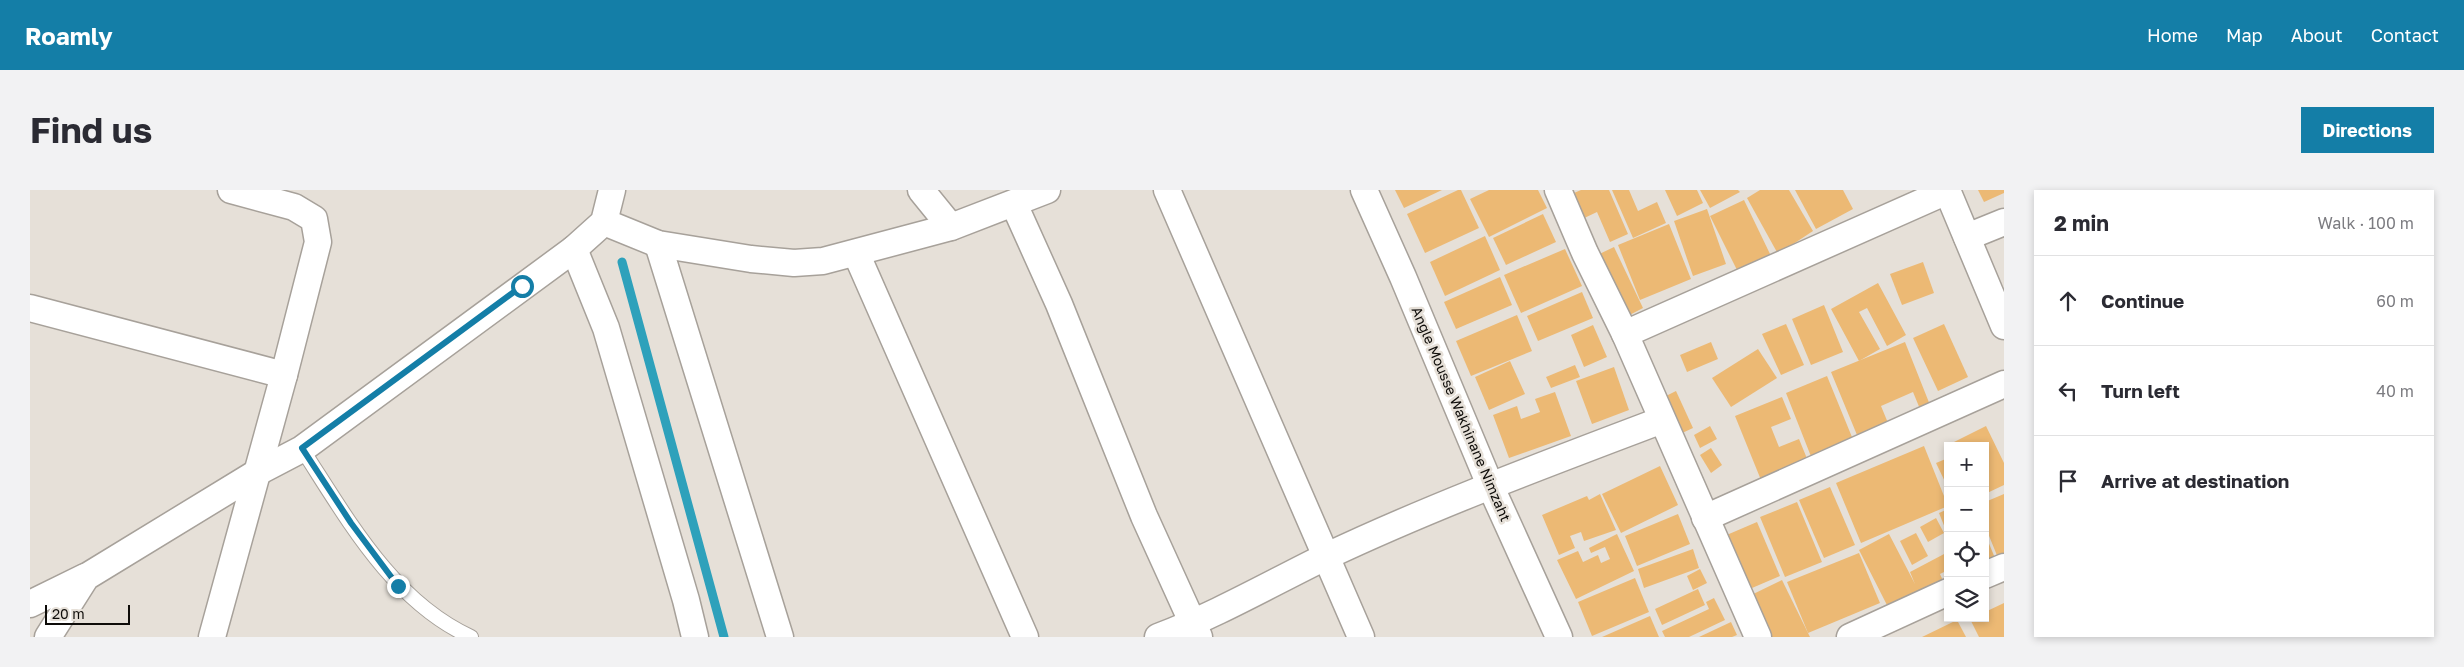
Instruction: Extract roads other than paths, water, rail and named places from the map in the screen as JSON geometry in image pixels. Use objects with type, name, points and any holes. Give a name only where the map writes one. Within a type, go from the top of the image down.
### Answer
[{"type":"street","points":[[212,637],[258,472],[318,242],[314,218],[294,207],[231,190]]},
{"type":"street","points":[[30,604],[86,577],[258,472],[302,448],[574,249],[604,222],[612,190]]},
{"type":"street","points":[[921,190],[951,227]]},
{"type":"street","points":[[604,222],[658,244],[751,259],[794,263],[823,261],[951,227],[1047,190]]},
{"type":"street","points":[[1167,190],[1242,358],[1361,637]]},
{"type":"street","name":"Angle Mousse Wakhinane Nimzaht","points":[[1364,190],[1403,277],[1490,485],[1559,637]]},
{"type":"street","points":[[1558,190],[1585,253],[1625,334],[1758,637]]},
{"type":"street","points":[[1625,334],[1947,190],[2004,326]]},
{"type":"street","points":[[1014,204],[1059,304],[1144,516],[1196,630]]},
{"type":"street","points":[[1968,237],[2004,222]]},
{"type":"street","points":[[658,244],[780,637]]},
{"type":"street","points":[[574,249],[606,328],[686,600],[695,637]]},
{"type":"street","points":[[856,253],[1025,637]]},
{"type":"street","points":[[30,308],[284,375]]},
{"type":"street","points":[[1706,518],[2004,384]]},
{"type":"street","points":[[1158,637],[1196,630],[1326,557],[1490,485],[1662,420]]},
{"type":"street","points":[[1989,573],[2004,566]]},
{"type":"street","points":[[48,637],[86,577]]},
{"type":"street","points":[[1850,637],[1944,594]]},
{"type":"lane","points":[[302,448],[351,523],[398,586],[455,630],[471,637]]},
{"type":"waterway","points":[[622,262],[724,637]]}]
